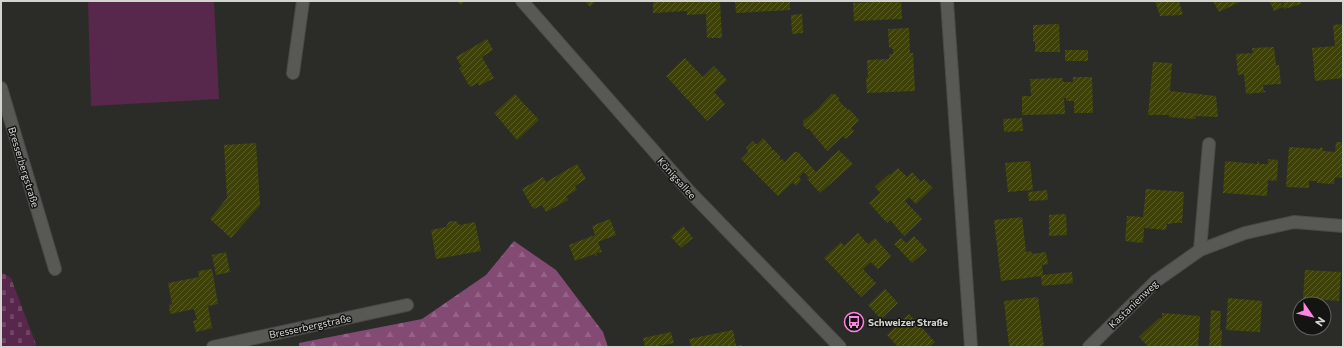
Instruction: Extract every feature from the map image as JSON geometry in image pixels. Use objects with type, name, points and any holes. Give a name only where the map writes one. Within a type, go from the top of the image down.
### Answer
[{"type":"street","points":[[293,73],[304,1]]},
{"type":"street","name":"Königsallee","points":[[522,1],[690,192],[840,347]]},
{"type":"street","points":[[947,1],[971,347]]},
{"type":"street","name":"Bresserbergstraße","points":[[1,88],[55,269]]},
{"type":"street","points":[[1200,250],[1209,144]]},
{"type":"street","name":"Kastanienweg","points":[[1089,347],[1156,281],[1200,250],[1245,233],[1294,222],[1343,226]]},
{"type":"street","name":"Bresserbergstraße","points":[[213,347],[407,305]]},
{"type":"green space","points":[[88,1],[214,1],[219,99],[91,106]]},
{"type":"green space","points":[[514,241],[556,270],[603,332],[608,347],[299,347],[299,343],[422,319],[486,275]]},
{"type":"green space","points":[[1,272],[11,278],[37,347],[1,347]]},
{"type":"building","points":[[457,1],[465,1],[461,5]]},
{"type":"building","points":[[585,1],[596,1],[590,7]]},
{"type":"building","points":[[653,1],[720,1],[722,38],[707,38],[706,14],[687,15],[687,11],[653,13]]},
{"type":"building","points":[[735,1],[790,1],[790,10],[736,13]]},
{"type":"building","points":[[901,1],[902,19],[854,21],[853,3]]},
{"type":"building","points":[[1155,1],[1179,1],[1183,15],[1160,16]]},
{"type":"building","points":[[1213,1],[1242,1],[1219,12]]},
{"type":"building","points":[[1269,1],[1280,1],[1283,7],[1274,11]]},
{"type":"building","points":[[1282,1],[1301,1],[1301,4],[1284,9]]},
{"type":"building","points":[[802,14],[803,33],[792,34],[791,15]]},
{"type":"building","points":[[1059,24],[1060,52],[1035,52],[1035,42],[1033,42],[1033,25]]},
{"type":"building","points":[[1343,24],[1343,78],[1315,81],[1312,48],[1335,46],[1333,25]]},
{"type":"building","points":[[909,28],[910,53],[913,53],[915,91],[867,93],[867,60],[889,59],[889,54],[893,54],[893,49],[889,47],[888,29]]},
{"type":"building","points":[[487,39],[493,50],[482,57],[494,78],[479,86],[478,83],[470,87],[459,68],[462,67],[456,57]]},
{"type":"building","points":[[1274,47],[1276,65],[1279,65],[1281,84],[1263,85],[1264,91],[1267,92],[1246,94],[1244,74],[1238,75],[1236,54],[1253,53],[1252,48]]},
{"type":"building","points":[[1065,50],[1088,50],[1088,61],[1065,61]]},
{"type":"building","points":[[685,58],[703,77],[714,66],[727,80],[714,92],[725,104],[707,121],[666,76]]},
{"type":"building","points":[[1153,62],[1172,63],[1170,91],[1216,96],[1218,117],[1196,116],[1195,119],[1169,117],[1169,115],[1148,115]]},
{"type":"building","points":[[1073,77],[1092,77],[1093,113],[1074,113],[1074,101],[1066,101],[1066,98],[1064,98],[1065,114],[1022,115],[1022,96],[1031,96],[1030,79],[1062,78],[1063,82],[1073,82]]},
{"type":"building","points":[[515,94],[539,120],[517,140],[494,113]]},
{"type":"building","points":[[831,94],[835,94],[839,98],[839,101],[859,120],[851,128],[854,131],[846,139],[843,136],[827,151],[809,129],[806,129],[803,125],[803,121],[818,109]]},
{"type":"building","points":[[1022,118],[1023,131],[1004,132],[1003,119]]},
{"type":"building","points":[[763,138],[772,150],[780,156],[780,160],[782,159],[785,162],[794,152],[798,152],[816,172],[839,150],[853,164],[820,193],[807,179],[809,178],[804,172],[799,177],[801,180],[796,186],[793,182],[778,196],[741,159],[748,152],[746,148],[753,141],[757,144]]},
{"type":"building","points":[[1336,142],[1343,142],[1343,178],[1335,177],[1334,184],[1309,181],[1309,188],[1286,187],[1289,147],[1320,149],[1320,147],[1323,148],[1323,151],[1335,152]]},
{"type":"building","points":[[256,143],[260,205],[231,238],[210,219],[227,198],[224,145]]},
{"type":"building","points":[[1268,159],[1278,160],[1277,181],[1268,180],[1267,196],[1223,193],[1225,161],[1257,164],[1257,161],[1259,164],[1268,164]]},
{"type":"building","points":[[1030,161],[1033,190],[1008,192],[1005,163]]},
{"type":"building","points":[[577,164],[586,179],[575,186],[577,190],[566,196],[568,200],[546,212],[542,205],[534,209],[532,207],[522,189],[543,177],[546,182]]},
{"type":"building","points":[[898,168],[907,177],[912,172],[921,182],[924,179],[933,188],[916,204],[909,197],[905,201],[922,219],[904,236],[890,220],[887,223],[869,203],[880,193],[875,187]]},
{"type":"building","points":[[1146,189],[1184,192],[1182,223],[1167,224],[1166,230],[1144,228],[1143,243],[1125,241],[1127,216],[1143,217]]},
{"type":"building","points":[[1047,190],[1048,200],[1029,201],[1028,192]]},
{"type":"building","points":[[1066,214],[1067,235],[1049,236],[1049,215]]},
{"type":"building","points":[[1022,217],[1026,252],[1031,251],[1032,254],[1046,252],[1048,264],[1042,265],[1043,275],[1072,272],[1073,283],[1042,286],[1041,276],[1001,281],[994,220]]},
{"type":"building","points":[[610,219],[616,235],[598,242],[602,252],[596,253],[597,255],[595,256],[594,254],[575,261],[569,245],[595,235],[592,226]]},
{"type":"building","points":[[451,221],[456,221],[460,225],[475,222],[481,251],[436,259],[431,230],[446,227]]},
{"type":"building","points":[[683,226],[693,238],[681,248],[671,237]]},
{"type":"building","points":[[858,233],[868,244],[875,238],[891,256],[878,269],[871,262],[863,269],[876,283],[861,297],[824,258],[841,242],[844,246]]},
{"type":"building","points":[[914,236],[927,250],[912,263],[894,244],[901,238],[906,243]]},
{"type":"building","points":[[226,252],[230,272],[216,275],[212,255]]},
{"type":"building","points":[[212,269],[218,304],[208,306],[212,328],[196,332],[193,321],[197,320],[194,309],[170,314],[169,305],[172,304],[168,283],[199,277],[198,271]]},
{"type":"building","points":[[1305,270],[1341,272],[1339,301],[1332,300],[1332,296],[1303,296]]},
{"type":"building","points":[[885,289],[898,303],[881,319],[868,305]]},
{"type":"building","points":[[1038,297],[1044,347],[1009,347],[1004,301]]},
{"type":"building","points":[[1228,298],[1262,301],[1260,332],[1226,330]]},
{"type":"building","points":[[1211,310],[1221,311],[1221,347],[1209,347]]},
{"type":"building","points":[[1162,313],[1200,316],[1198,347],[1148,347],[1139,337],[1159,318],[1162,318]]},
{"type":"building","points":[[909,314],[935,342],[930,347],[898,347],[887,335]]},
{"type":"building","points":[[733,330],[736,346],[742,345],[742,347],[691,347],[689,339]]},
{"type":"building","points":[[671,332],[674,343],[645,347],[643,338]]},
{"type":"place","name":"Schweizer Straße","points":[[854,322]]}]
